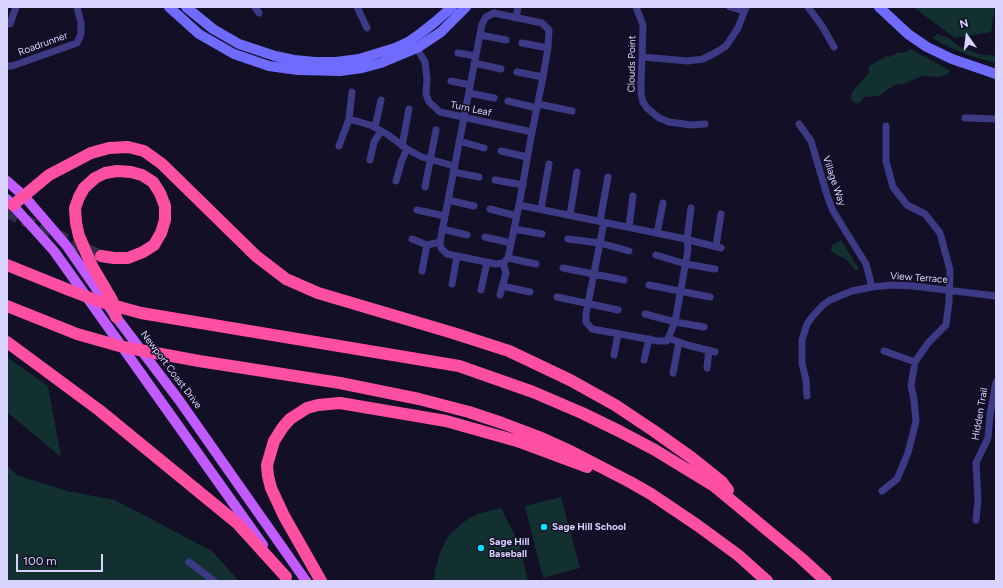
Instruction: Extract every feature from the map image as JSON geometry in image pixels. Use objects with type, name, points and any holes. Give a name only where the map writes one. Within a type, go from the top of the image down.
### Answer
[{"type":"highway","points":[[10,202],[24,196],[49,175],[91,153],[109,148],[128,147],[144,151],[162,164],[256,256],[286,279],[318,293],[509,351],[570,380],[615,405],[692,458],[722,482],[739,506]]},
{"type":"highway","points":[[102,256],[128,258],[143,252],[154,245],[161,233],[165,220],[165,206],[160,193],[153,182],[142,175],[131,172],[117,171],[105,173],[95,178],[84,188],[75,208],[79,236],[92,266],[112,300],[116,317]]},
{"type":"highway","points":[[7,265],[98,301],[140,313],[459,366],[533,392],[619,431],[655,450],[714,486],[801,558],[826,581]]},
{"type":"highway","points":[[7,306],[77,334],[123,346],[340,383],[419,399],[469,412],[539,437],[616,474],[651,494],[697,525],[738,556],[767,581]]},
{"type":"highway","points":[[7,342],[99,410],[237,523],[287,579]]},
{"type":"highway","points":[[321,581],[284,516],[271,488],[267,465],[274,441],[290,419],[307,408],[318,405],[340,403],[446,421],[518,441],[586,466],[616,474]]},
{"type":"main road","name":"Newport Coast Drive","points":[[7,181],[24,196],[66,245],[116,317],[179,400],[306,581]]},
{"type":"main road","points":[[10,202],[54,251],[287,579]]},
{"type":"street","points":[[10,24],[16,7]]},
{"type":"street","name":"Roadrunner","points":[[7,66],[12,66],[77,43],[81,34],[81,22],[77,7]]},
{"type":"street","points":[[169,7],[199,34],[234,54],[269,66],[298,70],[340,71],[381,63],[417,48],[441,32],[466,7]]},
{"type":"street","points":[[186,7],[213,29],[239,44],[294,60],[336,62],[359,59],[395,48],[435,22],[452,7]]},
{"type":"street","points":[[357,7],[367,28]]},
{"type":"street","points":[[516,18],[518,7]]},
{"type":"street","name":"Clouds Point","points":[[636,7],[643,26],[641,94],[643,102],[647,108],[659,118],[669,122],[691,125],[705,124]]},
{"type":"street","points":[[643,57],[688,61],[702,59],[726,46],[738,28],[745,9],[730,7]]},
{"type":"street","points":[[808,7],[822,26],[834,47]]},
{"type":"street","points":[[879,7],[908,34],[927,47],[952,59],[996,74]]},
{"type":"street","points":[[500,295],[506,273],[505,260],[511,243],[517,216],[532,132],[544,77],[549,30],[542,23],[494,14],[486,17],[482,24],[442,228],[440,242],[441,248],[447,254],[496,264],[505,260],[536,264]]},
{"type":"street","points":[[480,35],[506,40]]},
{"type":"street","name":"Turn Leaf","points":[[411,39],[425,62],[427,79],[426,94],[429,102],[440,112],[532,132]]},
{"type":"street","points":[[522,43],[548,48]]},
{"type":"street","points":[[458,53],[501,69]]},
{"type":"street","points":[[517,72],[544,77]]},
{"type":"street","points":[[451,81],[470,85]]},
{"type":"street","points":[[338,146],[348,119],[352,92]]},
{"type":"street","points":[[468,93],[494,98]]},
{"type":"street","points":[[370,160],[378,129],[382,100]]},
{"type":"street","points":[[508,101],[572,111]]},
{"type":"street","points":[[396,181],[405,148],[409,109]]},
{"type":"street","points":[[965,118],[996,119]]},
{"type":"street","points":[[348,119],[370,125],[378,129],[405,148],[422,157],[479,177]]},
{"type":"street","name":"Village Way","points":[[799,124],[810,141],[833,211],[866,264],[872,286]]},
{"type":"street","points":[[882,491],[897,479],[908,453],[916,421],[911,385],[915,362],[928,343],[946,325],[950,270],[940,233],[925,214],[907,205],[894,187],[886,161],[886,126]]},
{"type":"street","points":[[425,187],[436,130]]},
{"type":"street","points":[[459,141],[484,148]]},
{"type":"street","points":[[501,151],[528,157]]},
{"type":"street","points":[[541,209],[549,164]]},
{"type":"street","points":[[570,215],[577,172]]},
{"type":"street","points":[[608,177],[600,244],[586,314],[586,322],[592,330],[649,339],[667,339],[712,351],[707,368]]},
{"type":"street","points":[[495,180],[523,185]]},
{"type":"street","points":[[629,227],[633,196]]},
{"type":"street","points":[[448,200],[474,206]]},
{"type":"street","points":[[657,233],[663,203]]},
{"type":"street","points":[[519,205],[687,239],[718,247],[720,214]]},
{"type":"street","points":[[667,339],[675,322],[686,264],[688,250],[687,239],[691,208]]},
{"type":"street","points":[[490,209],[517,216]]},
{"type":"street","points":[[417,210],[445,216]]},
{"type":"street","points":[[442,228],[467,234]]},
{"type":"street","points":[[514,229],[542,234]]},
{"type":"street","points":[[485,237],[511,243]]},
{"type":"street","points":[[568,239],[600,244],[629,251]]},
{"type":"street","points":[[412,240],[428,245],[440,242]]},
{"type":"street","points":[[422,271],[428,245]]},
{"type":"street","points":[[656,255],[686,264],[715,268]]},
{"type":"street","points":[[452,284],[457,256]]},
{"type":"street","points":[[481,290],[487,262]]},
{"type":"street","points":[[563,268],[624,280]]},
{"type":"street","points":[[649,285],[680,292],[710,296]]},
{"type":"street","points":[[502,286],[530,292]]},
{"type":"street","name":"View Terrace","points":[[807,396],[802,363],[802,340],[807,324],[817,311],[830,300],[845,293],[872,286],[913,286],[996,296]]},
{"type":"street","points":[[557,297],[618,310]]},
{"type":"street","points":[[645,314],[675,322],[704,327]]},
{"type":"street","points":[[614,355],[618,334]]},
{"type":"street","points":[[644,360],[649,339]]},
{"type":"street","points":[[673,373],[679,342]]},
{"type":"street","points":[[884,351],[915,362]]},
{"type":"street","name":"Hidden Trail","points":[[976,520],[978,499],[976,463],[988,438],[990,415],[996,382]]},
{"type":"street","points":[[189,562],[214,581]]},
{"type":"green space","points":[[913,7],[995,7],[991,32],[955,38]]},
{"type":"green space","points":[[937,34],[947,37],[960,47],[979,54],[996,56],[996,63],[970,56],[932,38]]},
{"type":"green space","points":[[910,49],[951,71],[946,75],[939,77],[922,76],[903,84],[894,85],[879,96],[865,97],[858,104],[852,101],[852,92],[869,73],[869,66],[887,56],[889,57]]},
{"type":"green space","points":[[841,240],[859,270],[855,270],[847,260],[832,252],[832,245]]},
{"type":"green space","points":[[7,357],[48,386],[61,457],[7,412]]},
{"type":"green space","points":[[7,465],[17,475],[67,491],[115,500],[212,551],[239,581],[7,581]]},
{"type":"green space","points":[[561,497],[580,568],[543,578],[525,506]]},
{"type":"green space","name":"Sage Hill Baseball","points":[[501,508],[519,543],[528,581],[434,581],[440,552],[449,535],[465,521],[477,514]]},
{"type":"tunnel","points":[[7,212],[101,256]]},
{"type":"place","name":"Sage Hill School","points":[[544,527]]},
{"type":"place","name":"Sage Hill Baseball","points":[[481,548]]}]
